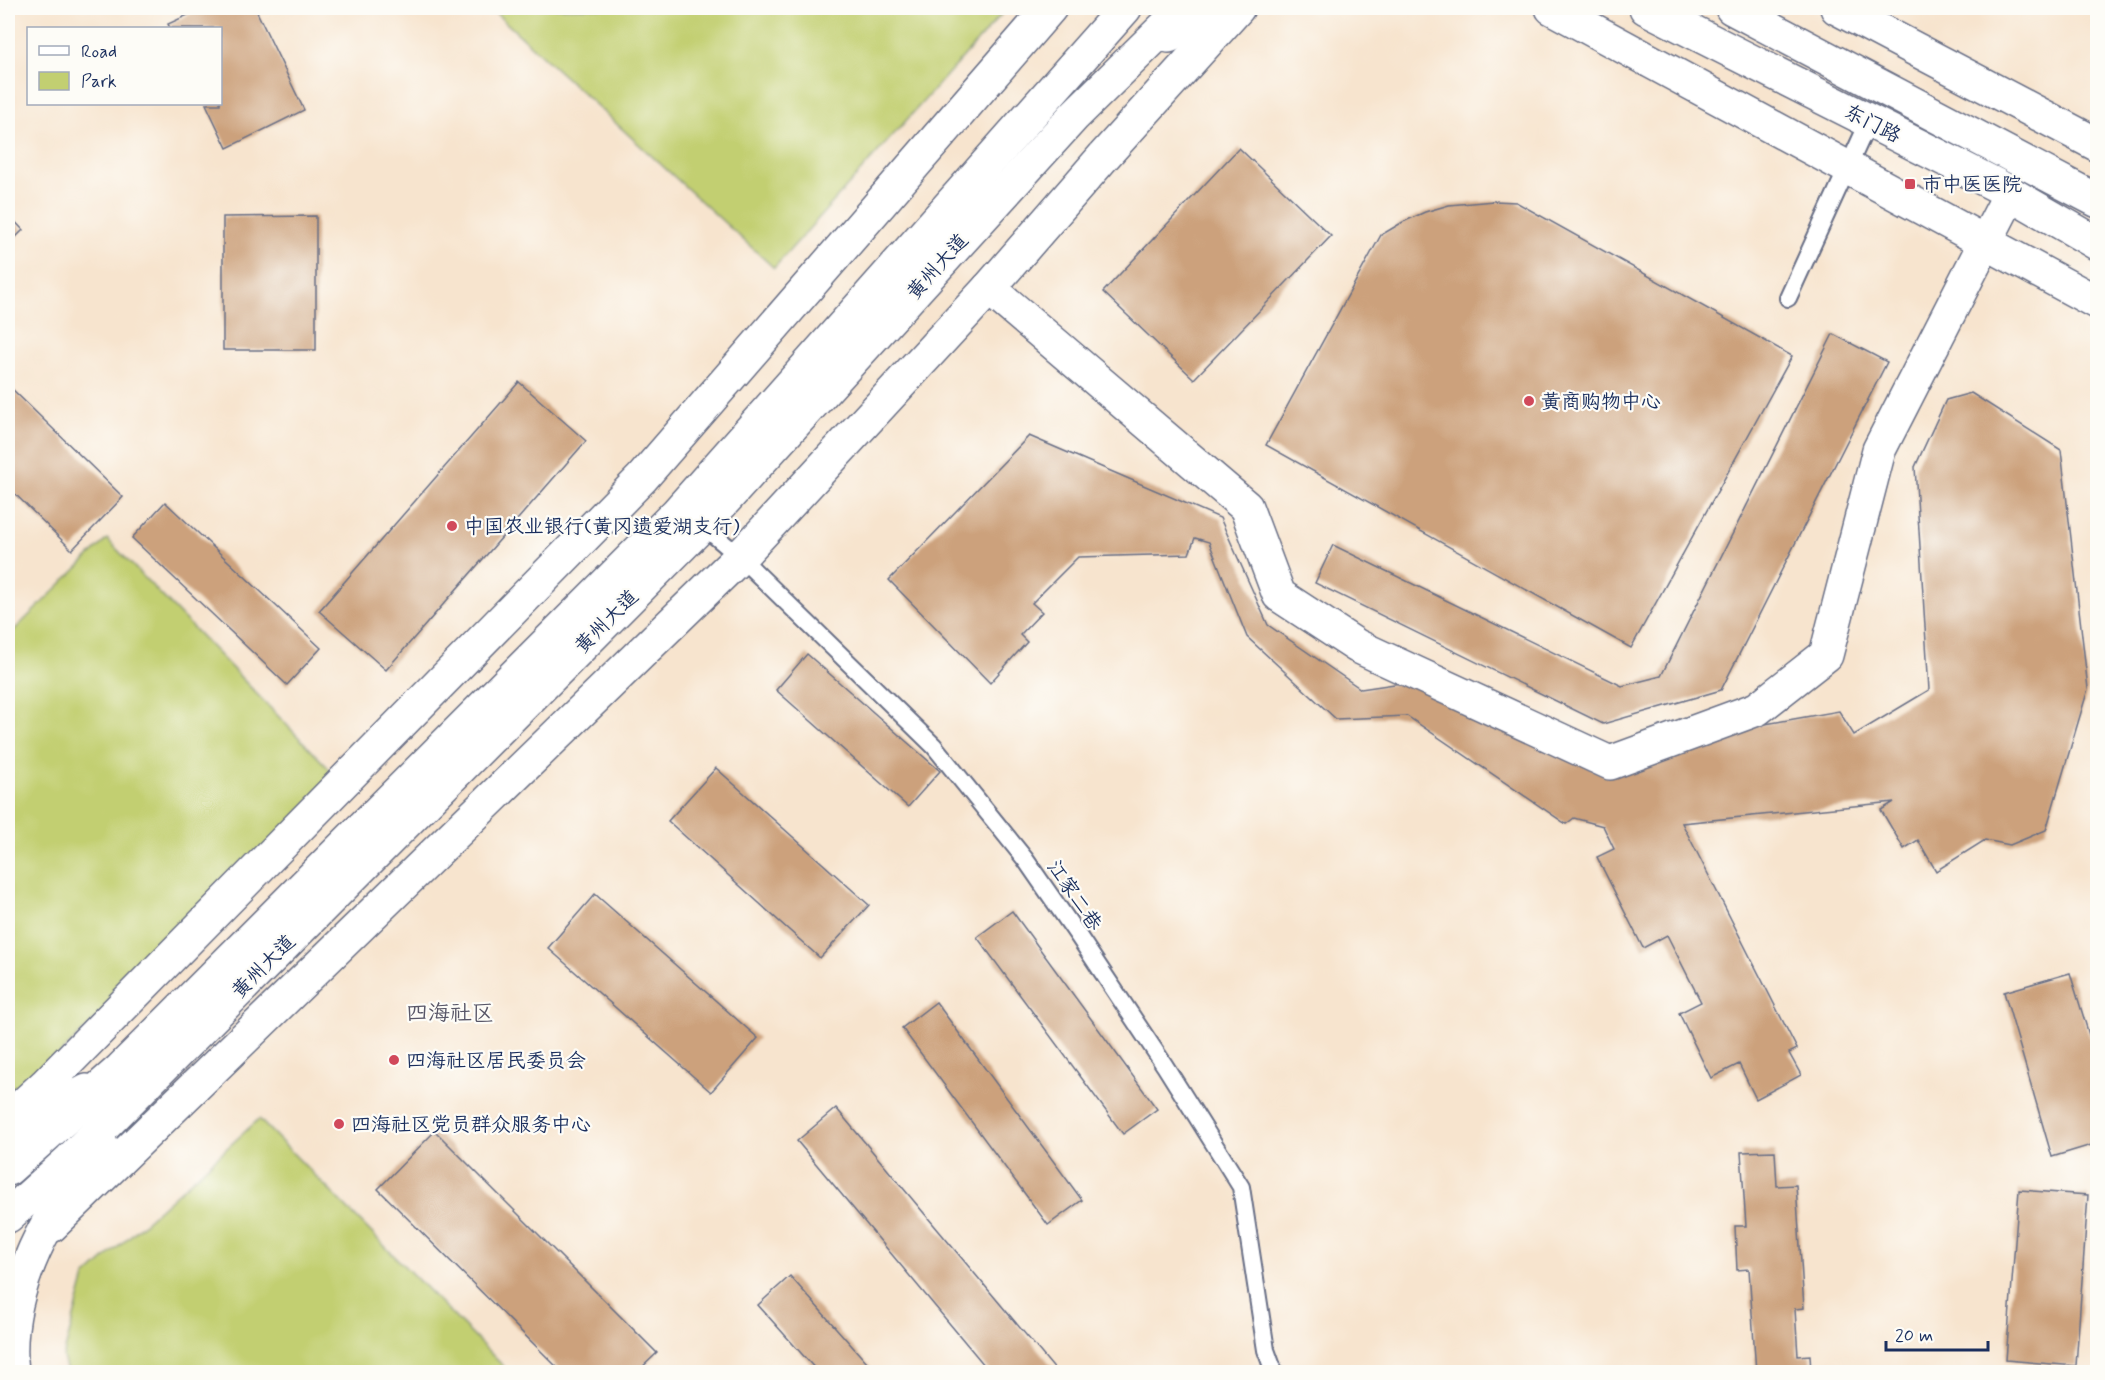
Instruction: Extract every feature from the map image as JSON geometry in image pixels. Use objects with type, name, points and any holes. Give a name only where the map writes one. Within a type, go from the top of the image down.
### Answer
[{"type":"street","points":[[8,1119],[45,1085],[642,478],[1050,8]]},
{"type":"street","name":"黄州大道","points":[[8,1169],[117,1092],[702,525],[1074,116],[1185,8]]},
{"type":"street","points":[[1132,59],[1218,8]]},
{"type":"street","points":[[42,1236],[740,557],[989,288],[1238,8]]},
{"type":"street","points":[[1552,8],[2097,303]]},
{"type":"street","name":"东门路","points":[[1646,8],[2010,194],[2097,244]]},
{"type":"street","name":"东门路","points":[[1732,8],[2097,201]]},
{"type":"street","points":[[1837,8],[2097,145]]},
{"type":"street","name":"黄州大道","points":[[8,1216],[70,1160],[117,1092],[677,513],[1114,14]]},
{"type":"street","points":[[989,288],[1246,507],[1279,596],[1357,646],[1610,763],[1756,709],[1826,655],[1879,450],[2010,194]]},
{"type":"street","points":[[8,1130],[48,1112],[117,1092]]},
{"type":"street","points":[[12,1372],[10,1355],[15,1312],[24,1274],[117,1092]]},
{"type":"lane","points":[[1788,298],[1869,121]]},
{"type":"lane","name":"江家二巷","points":[[702,525],[740,557],[934,746],[1025,859],[1165,1066],[1241,1187],[1266,1350],[1274,1372]]},
{"type":"green space","points":[[490,8],[1007,8],[774,268]]},
{"type":"green space","points":[[107,539],[340,780],[8,1105],[8,636]]},
{"type":"green space","points":[[259,1119],[509,1372],[67,1372],[63,1357],[85,1277]]},
{"type":"building","points":[[203,8],[255,8],[304,110],[227,148],[206,105],[222,105],[222,27],[170,27],[168,24]]},
{"type":"building","points":[[1239,148],[1331,236],[1194,379],[1103,292]]},
{"type":"building","name":"黄商购物中心","points":[[1494,201],[1516,202],[1792,356],[1631,648],[1266,445],[1381,235],[1425,212],[1449,205]]},
{"type":"building","points":[[8,214],[23,230],[8,245]]},
{"type":"building","points":[[316,216],[316,350],[223,350],[223,217]]},
{"type":"building","points":[[1833,334],[1887,362],[1721,690],[1603,724],[1315,583],[1333,545],[1622,686],[1661,676]]},
{"type":"building","name":"中国农业银行(黄冈遗爱湖支行)","points":[[519,382],[586,441],[386,670],[319,611]]},
{"type":"building","points":[[8,385],[123,497],[72,550],[8,487]]},
{"type":"building","points":[[1971,393],[2061,450],[2088,689],[2046,830],[2010,845],[1985,840],[1936,871],[1918,840],[1904,849],[1881,810],[1894,802],[1682,823],[1797,1049],[1789,1053],[1801,1075],[1756,1099],[1739,1064],[1711,1078],[1679,1013],[1701,1002],[1667,935],[1643,948],[1597,857],[1614,849],[1603,826],[1574,818],[1566,824],[1407,716],[1336,719],[1247,637],[1209,542],[1195,538],[1189,554],[1078,557],[1032,603],[1042,612],[1020,635],[1027,642],[990,683],[889,580],[1029,436],[1220,518],[1268,625],[1361,689],[1408,682],[1608,776],[1748,727],[1839,711],[1854,735],[1929,690],[1915,467],[1946,400]]},
{"type":"building","points":[[165,502],[321,648],[287,685],[132,538]]},
{"type":"building","points":[[807,654],[940,771],[908,807],[776,690]]},
{"type":"building","points":[[716,768],[869,905],[820,958],[668,821]]},
{"type":"building","points":[[595,894],[758,1038],[711,1092],[548,948]]},
{"type":"building","points":[[1012,911],[1157,1109],[1123,1134],[977,937]]},
{"type":"building","points":[[2070,973],[2098,1064],[2098,1143],[2052,1157],[2004,992]]},
{"type":"building","points":[[936,1002],[1082,1200],[1048,1225],[902,1028]]},
{"type":"building","points":[[836,1108],[1057,1372],[990,1372],[797,1141]]},
{"type":"building","points":[[435,1131],[657,1353],[637,1372],[562,1372],[378,1189]]},
{"type":"building","points":[[1775,1151],[1777,1186],[1796,1185],[1804,1308],[1795,1309],[1798,1356],[1810,1355],[1811,1372],[1756,1372],[1749,1269],[1737,1270],[1735,1226],[1746,1226],[1741,1152]]},
{"type":"building","points":[[2019,1190],[2088,1195],[2076,1366],[2006,1360]]},
{"type":"building","points":[[790,1276],[875,1372],[818,1372],[758,1305]]},
{"type":"place","name":"市中医医院","points":[[1910,184]]},
{"type":"place","name":"黄商购物中心","points":[[1529,401]]},
{"type":"place","name":"中国农业银行(黄冈遗爱湖支行)","points":[[452,526]]},
{"type":"place","name":"四海社区居民委员会","points":[[394,1060]]},
{"type":"place","name":"四海社区党员群众服务中心","points":[[339,1124]]},
{"type":"district","name":"四海社区","points":[[450,1012]]}]
